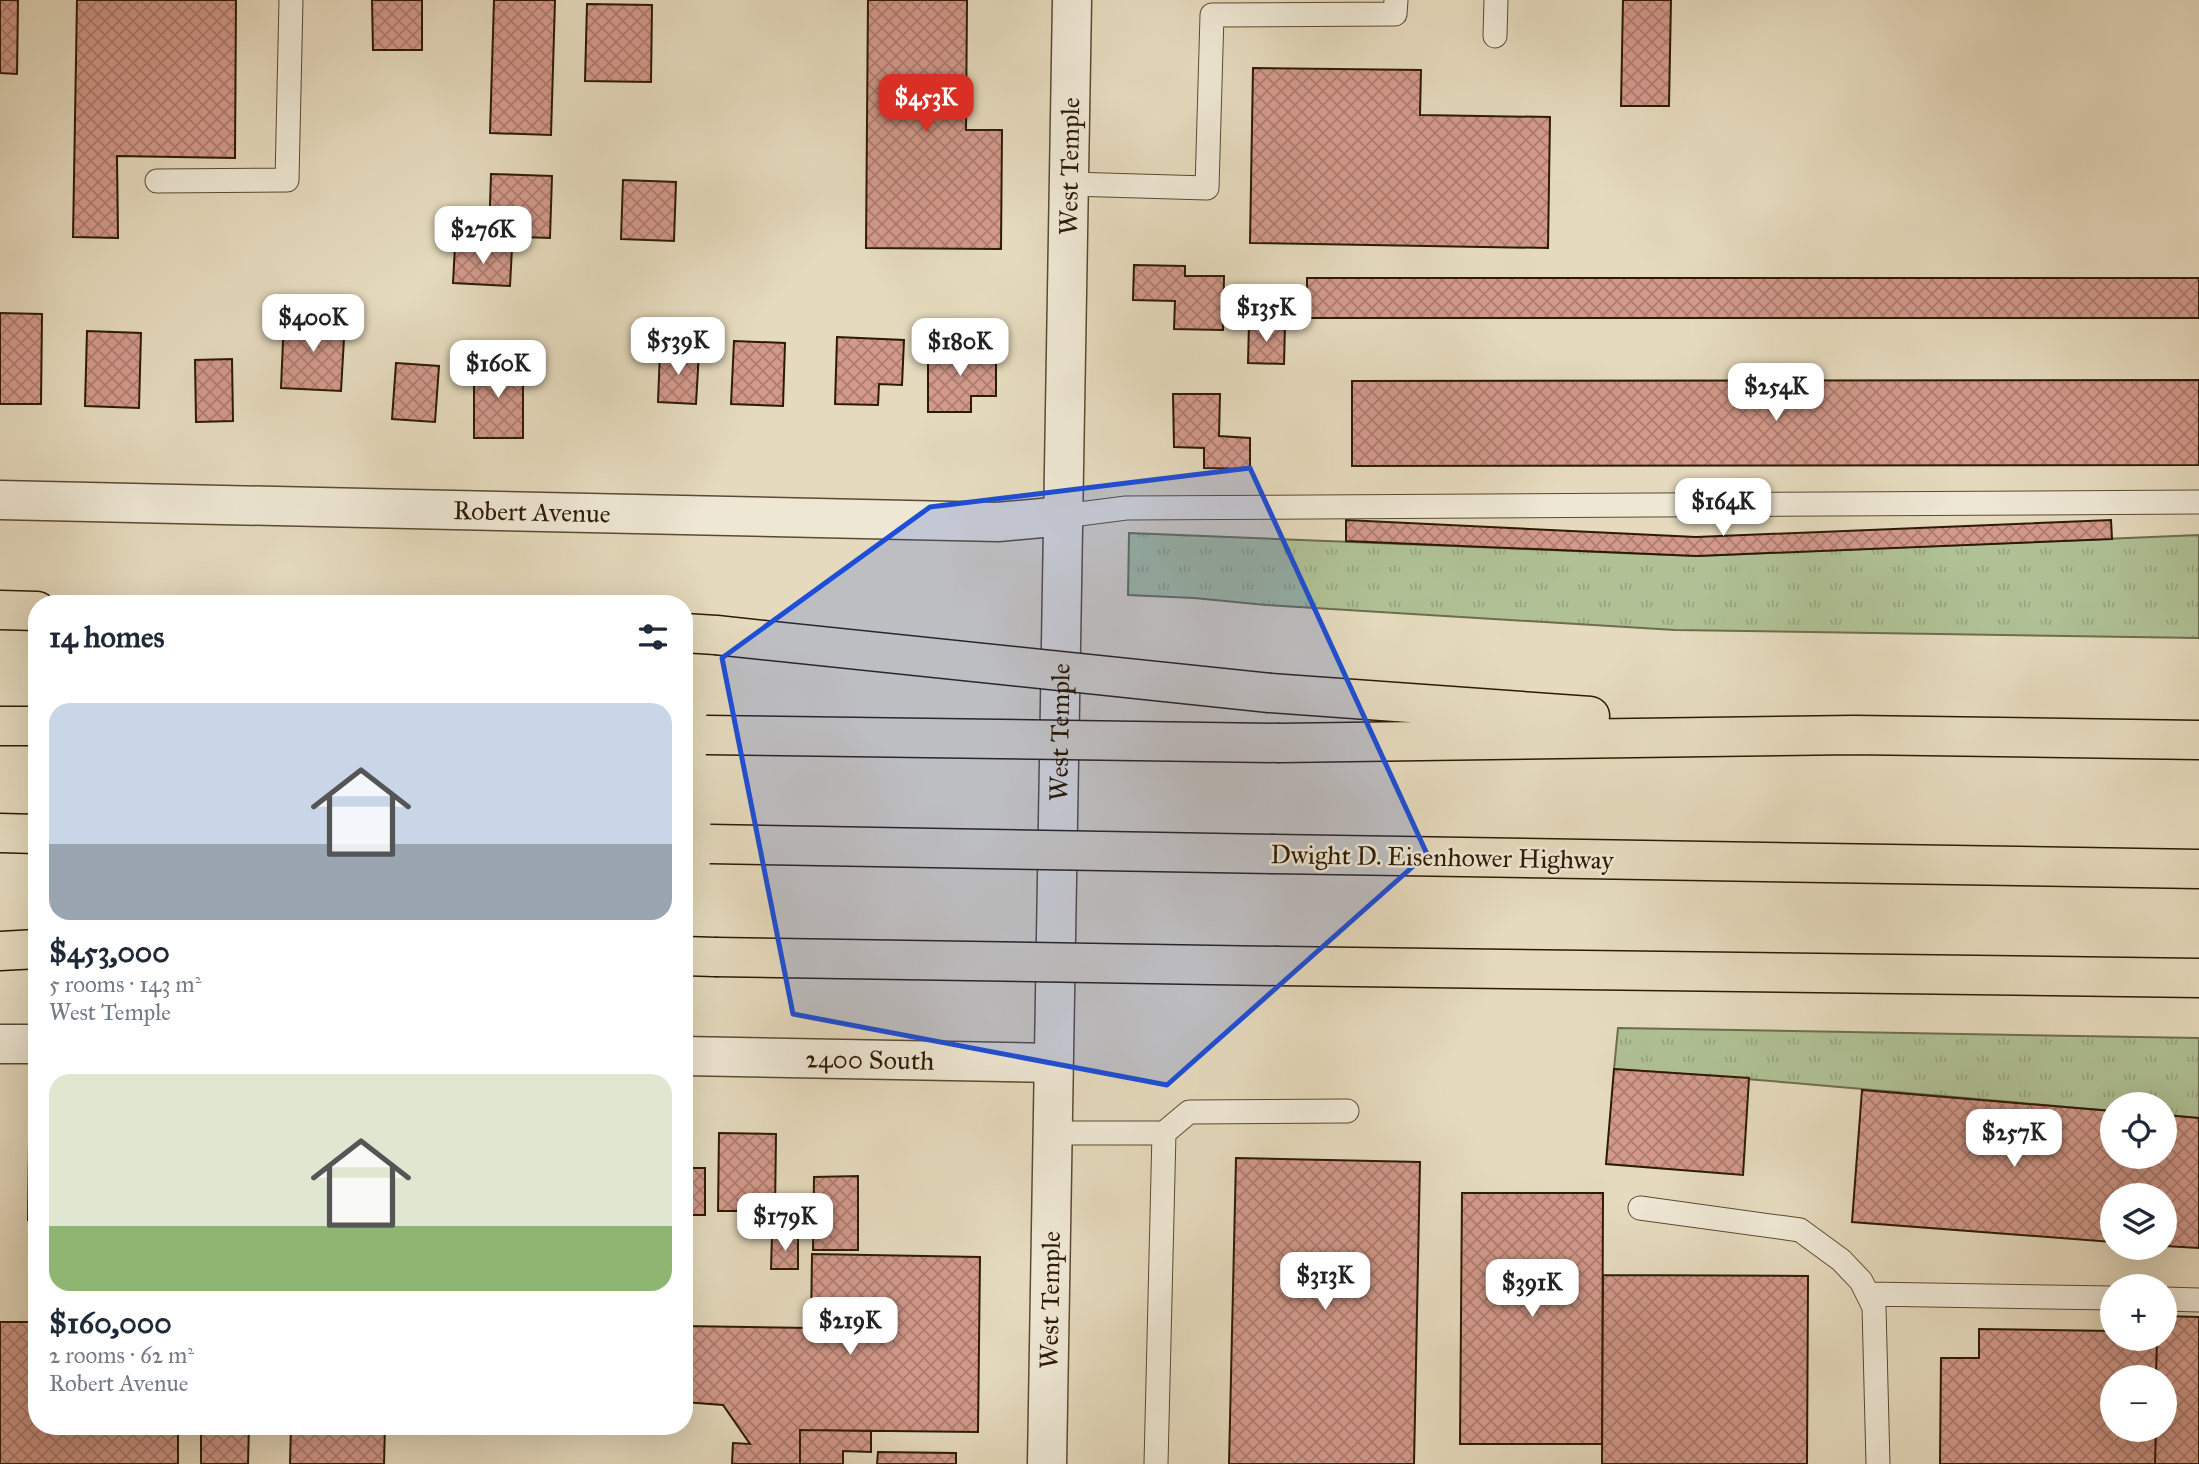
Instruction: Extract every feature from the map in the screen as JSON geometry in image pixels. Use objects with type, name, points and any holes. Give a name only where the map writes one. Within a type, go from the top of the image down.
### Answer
[{"type":"highway","points":[[0,610],[28,611]]},
{"type":"highway","points":[[700,634],[1270,693],[1854,735]]},
{"type":"highway","points":[[0,726],[28,726]]},
{"type":"highway","points":[[695,735],[1280,743],[1854,735],[2199,740]]},
{"type":"highway","points":[[0,833],[28,834]]},
{"type":"highway","name":"Dwight D. Eisenhower Highway","points":[[697,844],[2199,869]]},
{"type":"highway","points":[[0,940],[28,942]]},
{"type":"highway","points":[[0,951],[28,949]]},
{"type":"highway","points":[[700,956],[1278,967],[2199,978]]},
{"type":"street","name":"West Temple","points":[[1047,1464],[1072,0]]},
{"type":"street","name":"Robert Avenue","points":[[0,500],[998,522],[1064,516]]},
{"type":"street","points":[[0,1044],[28,1044]]},
{"type":"street","name":"2400 South","points":[[693,1056],[1053,1063]]},
{"type":"lane","points":[[157,181],[287,180],[291,0]]},
{"type":"lane","points":[[1070,184],[1207,188],[1212,15],[1395,15],[1396,0]]},
{"type":"lane","points":[[1494,37],[1496,0]]},
{"type":"lane","points":[[1064,516],[1140,508],[2199,502]]},
{"type":"lane","points":[[1156,1464],[1164,1133],[1189,1112],[1347,1111]]},
{"type":"lane","points":[[1053,1133],[1164,1133]]},
{"type":"lane","points":[[1640,1208],[1800,1230],[1841,1260],[1861,1281],[1874,1307],[1878,1464]]},
{"type":"lane","points":[[1868,1294],[2100,1298]]},
{"type":"lane","points":[[2177,1299],[2199,1300]]},
{"type":"highlighted area","points":[[1250,468],[1427,854],[1167,1085],[793,1014],[722,658],[930,507]]},
{"type":"green space","points":[[1129,533],[1697,556],[2199,535],[2199,638],[1675,630],[1128,595]]},
{"type":"green space","points":[[1618,1028],[2199,1038],[2199,1118],[2177,1116],[2177,1092],[2100,1092],[2100,1110],[1614,1069]]},
{"type":"building","points":[[0,0],[18,0],[17,74],[0,73]]},
{"type":"building","points":[[77,0],[236,0],[235,158],[117,156],[118,238],[73,237]]},
{"type":"building","points":[[372,0],[422,0],[422,50],[373,50]]},
{"type":"building","points":[[494,0],[555,0],[551,135],[490,133]]},
{"type":"building","points":[[868,0],[967,0],[966,130],[1002,130],[1001,249],[866,248]]},
{"type":"building","points":[[1623,0],[1671,0],[1669,106],[1621,106]]},
{"type":"building","points":[[587,4],[652,5],[651,82],[585,81]]},
{"type":"building","points":[[1253,68],[1421,70],[1420,115],[1550,117],[1548,248],[1250,243]]},
{"type":"building","points":[[491,174],[552,176],[550,238],[489,236]]},
{"type":"building","points":[[623,180],[676,182],[674,241],[621,239]]},
{"type":"building","points":[[455,246],[512,248],[510,286],[453,283]]},
{"type":"building","points":[[1134,265],[1185,266],[1185,276],[1224,276],[1223,330],[1174,329],[1175,301],[1133,300]]},
{"type":"building","points":[[1307,278],[2199,278],[2199,318],[1307,318]]},
{"type":"building","points":[[0,313],[42,314],[41,404],[0,404]]},
{"type":"building","points":[[284,318],[345,321],[341,391],[281,388]]},
{"type":"building","points":[[1249,323],[1285,325],[1284,364],[1248,363]]},
{"type":"building","points":[[87,331],[141,333],[139,408],[85,406]]},
{"type":"building","points":[[837,337],[904,340],[902,385],[879,384],[878,405],[835,404]]},
{"type":"building","points":[[734,341],[785,343],[783,406],[731,404]]},
{"type":"building","points":[[996,349],[996,396],[971,396],[971,412],[928,412],[928,350]]},
{"type":"building","points":[[660,350],[699,352],[696,404],[658,402]]},
{"type":"building","points":[[232,359],[233,421],[196,422],[195,360]]},
{"type":"building","points":[[474,362],[523,362],[523,438],[474,438]]},
{"type":"building","points":[[396,363],[439,366],[435,422],[392,419]]},
{"type":"building","points":[[2199,380],[2199,465],[1352,466],[1352,381]]},
{"type":"building","points":[[1173,394],[1220,394],[1219,436],[1250,438],[1250,469],[1204,468],[1204,448],[1174,447]]},
{"type":"building","points":[[1346,520],[1696,537],[2111,520],[2112,539],[1697,556],[1346,541]]},
{"type":"building","points":[[1614,1069],[1749,1078],[1743,1175],[1606,1164]]},
{"type":"building","points":[[1862,1090],[2100,1110],[2100,1169],[2177,1169],[2177,1116],[2199,1118],[2199,1248],[2177,1247],[2177,1183],[2100,1183],[2100,1241],[1852,1222]]},
{"type":"building","points":[[719,1133],[776,1134],[775,1211],[718,1211]]},
{"type":"building","points":[[1236,1158],[1420,1162],[1414,1464],[1229,1464]]},
{"type":"building","points":[[693,1168],[705,1168],[705,1215],[693,1215]]},
{"type":"building","points":[[858,1176],[858,1250],[813,1250],[814,1177]]},
{"type":"building","points":[[1462,1193],[1603,1193],[1602,1444],[1460,1444]]},
{"type":"building","points":[[772,1236],[798,1236],[798,1269],[771,1269]]},
{"type":"building","points":[[812,1254],[980,1257],[978,1432],[800,1430],[800,1464],[732,1464],[733,1443],[750,1444],[723,1405],[693,1403],[693,1326],[811,1328]]},
{"type":"building","points":[[1603,1275],[1808,1276],[1807,1464],[1602,1464]]},
{"type":"building","points":[[2177,1316],[2199,1317],[2199,1464],[2155,1464],[2156,1442],[2177,1442],[2177,1365],[2156,1365],[2157,1351],[2177,1351]]},
{"type":"building","points":[[0,1322],[28,1322],[28,1435],[178,1435],[178,1464],[0,1464]]},
{"type":"building","points":[[1979,1329],[2100,1331],[2100,1351],[2157,1351],[2156,1365],[2100,1365],[2100,1442],[2156,1442],[2155,1464],[1940,1464],[1941,1358],[1979,1358]]},
{"type":"building","points":[[800,1430],[871,1431],[871,1452],[843,1451],[843,1464],[800,1464]]},
{"type":"building","points":[[201,1435],[249,1435],[248,1464],[201,1464]]},
{"type":"building","points":[[291,1435],[385,1435],[384,1464],[290,1464]]},
{"type":"building","points":[[878,1452],[956,1453],[956,1464],[877,1464]]}]
